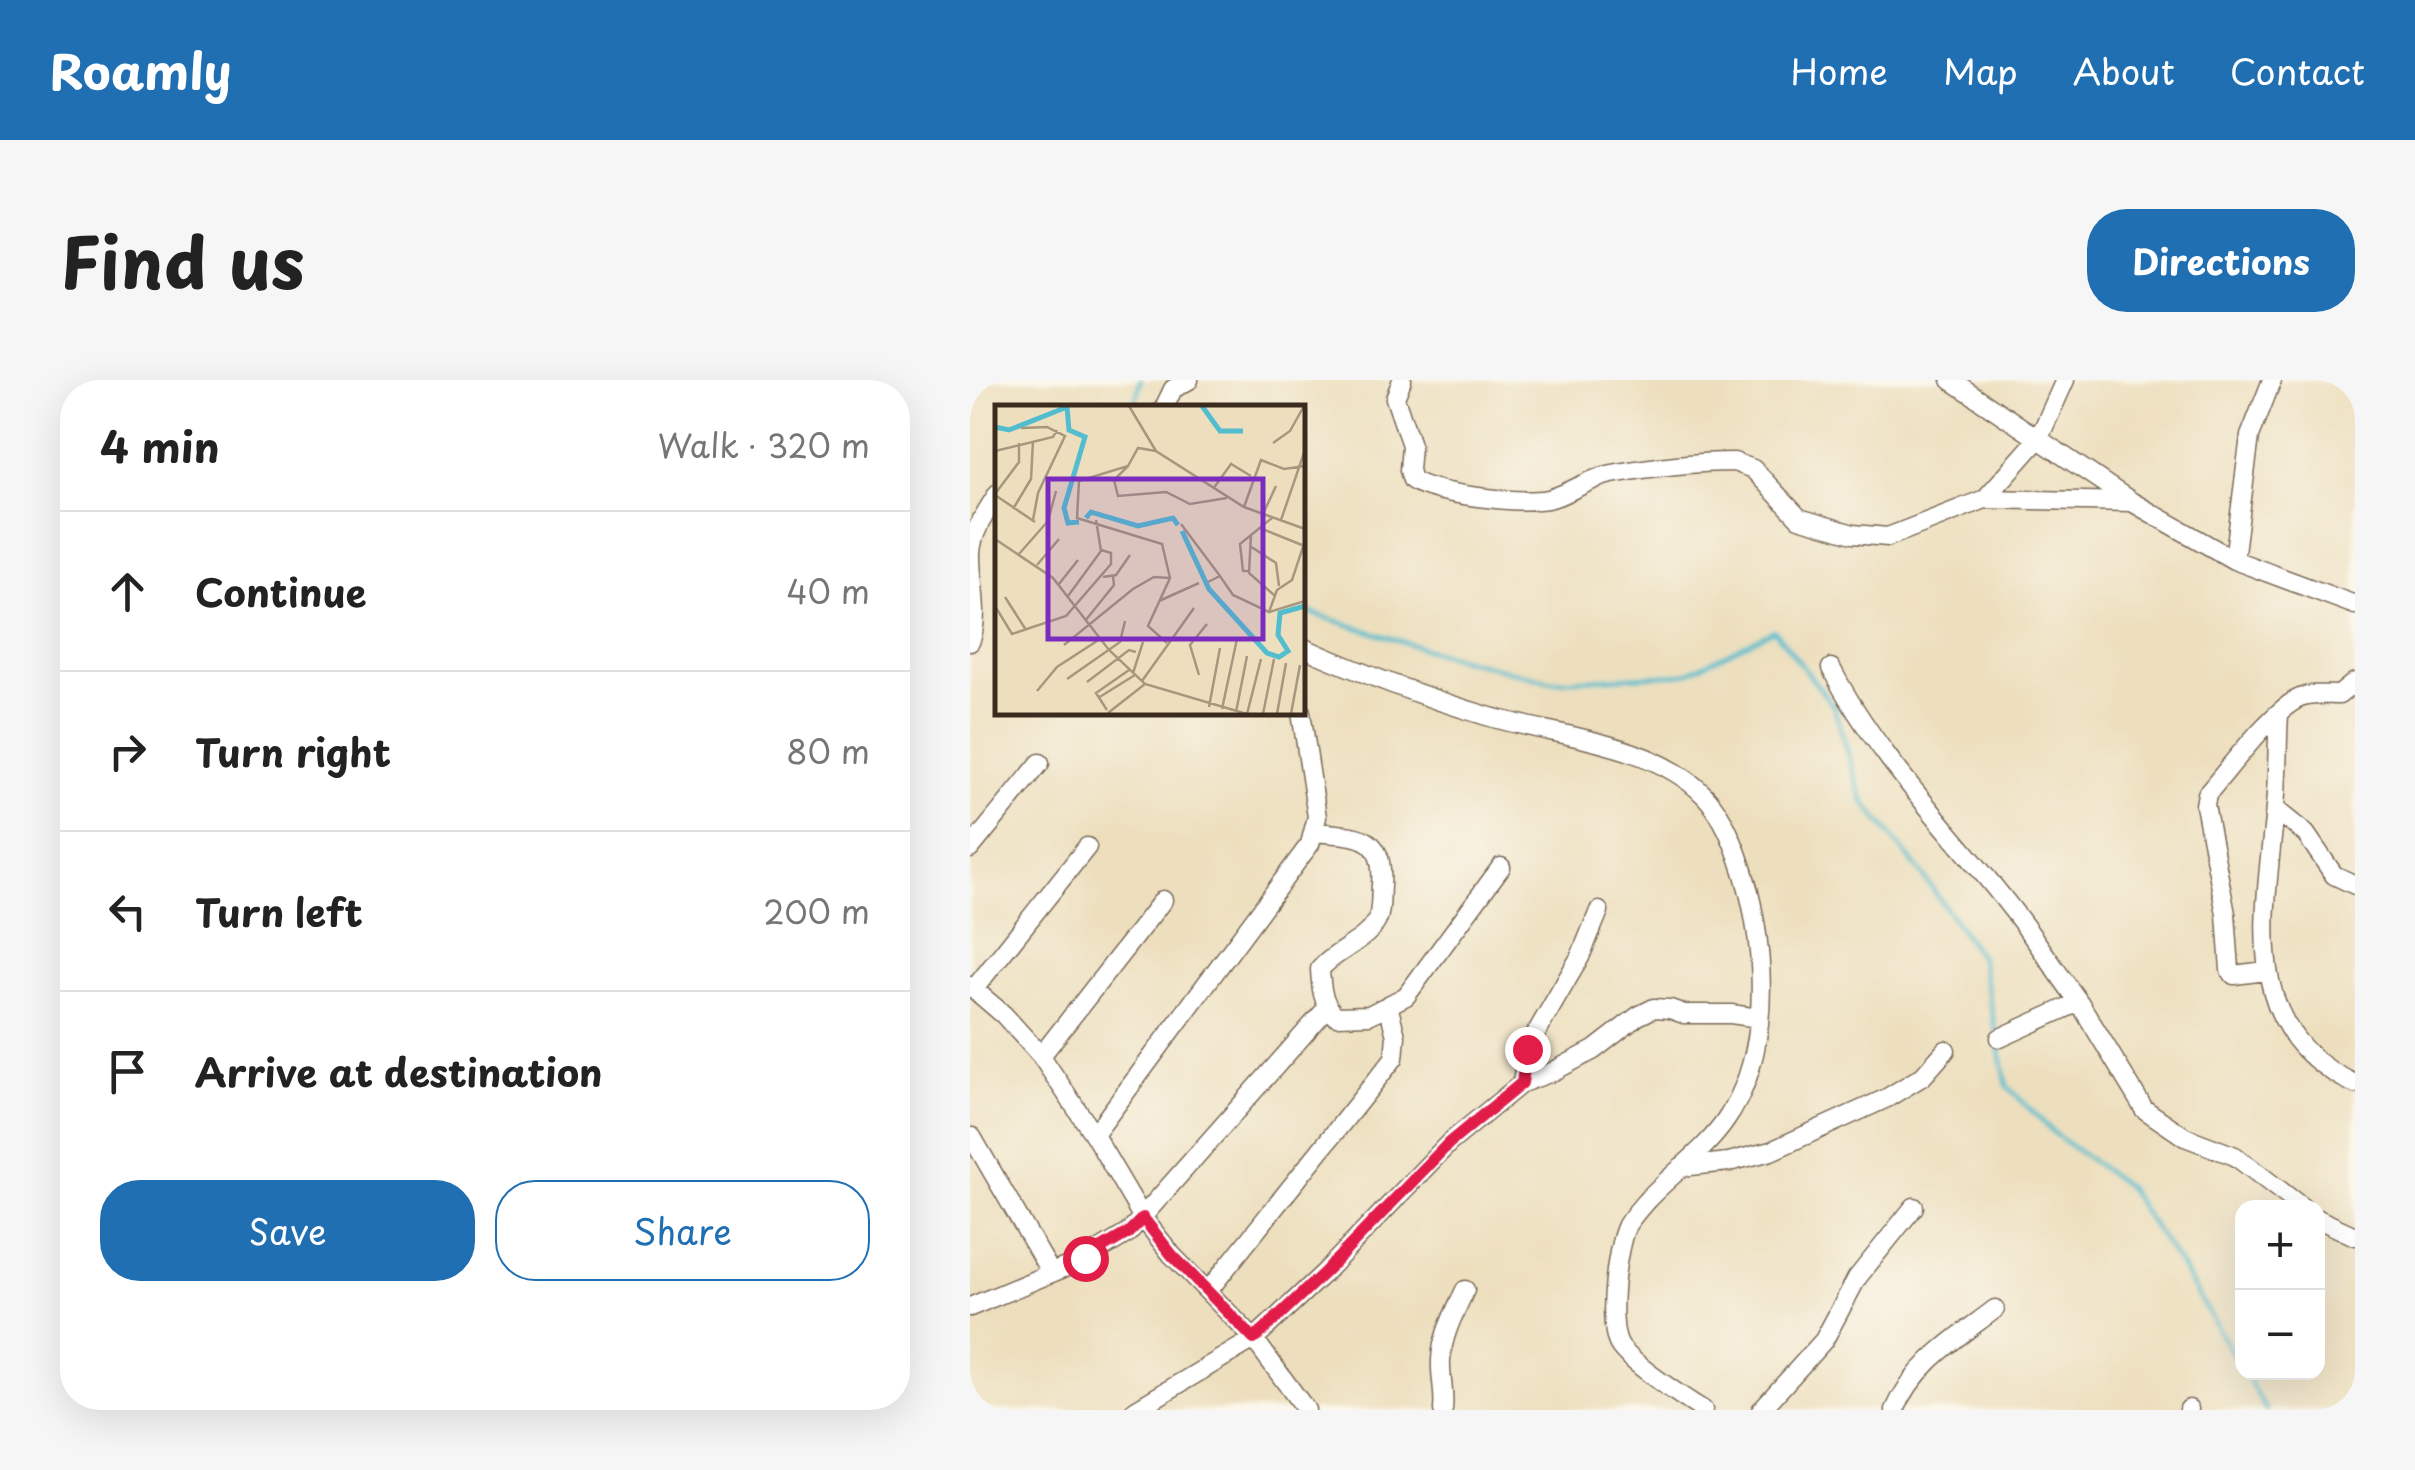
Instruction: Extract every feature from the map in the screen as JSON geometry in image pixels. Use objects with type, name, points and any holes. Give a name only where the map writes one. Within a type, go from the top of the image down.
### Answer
[{"type":"street","points":[[1165,405],[1173,389],[1189,380]]},
{"type":"street","points":[[1402,380],[1395,398],[1411,444],[1412,480],[1442,492],[1528,500],[1549,498],[1614,474],[1734,462],[1753,469],[1798,518],[1853,534],[1888,537],[1986,499],[2132,502]]},
{"type":"street","points":[[1952,380],[2132,502],[2234,560],[2355,603]]},
{"type":"street","points":[[1986,499],[2039,438],[2065,380]]},
{"type":"street","points":[[2234,560],[2250,436],[2272,380]]},
{"type":"street","points":[[970,642],[974,626],[970,551],[995,498]]},
{"type":"street","points":[[1305,648],[1381,682],[1491,717],[1592,740],[1666,766],[1706,797],[1734,845],[1750,893],[1760,950],[1759,1018],[1748,1075],[1725,1121],[1645,1202],[1627,1226],[1620,1245],[1614,1295],[1614,1323],[1620,1345],[1694,1407]]},
{"type":"street","points":[[1831,668],[1852,708],[1938,822],[2012,910],[2079,1002],[2144,1110],[2186,1138],[2236,1156],[2293,1200]]},
{"type":"street","points":[[2266,971],[2246,976],[2234,975],[2230,970],[2226,914],[2204,805],[2207,794],[2297,698],[2312,694],[2347,700],[2355,682]]},
{"type":"street","points":[[2279,714],[2266,971],[2291,1035],[2302,1050],[2330,1073],[2355,1084]]},
{"type":"street","points":[[1094,1135],[1310,844],[1317,817],[1301,715]]},
{"type":"street","points":[[970,849],[1040,763]]},
{"type":"street","points":[[2275,809],[2306,834],[2334,875],[2355,884]]},
{"type":"street","points":[[1315,832],[1369,841],[1380,852],[1383,867],[1379,917],[1374,926],[1320,969],[1321,989],[1328,1008],[1336,1016],[1368,1015],[1415,988],[1501,867]]},
{"type":"street","points":[[1087,847],[972,988],[1004,1015],[1040,1056],[1094,1135],[1143,1218],[1172,1255],[1254,1339],[1305,1410]]},
{"type":"street","points":[[1040,1056],[1163,900]]},
{"type":"street","points":[[1522,1083],[1527,1049],[1580,956],[1600,910]]},
{"type":"street","points":[[2000,1038],[2079,1002]]},
{"type":"street","points":[[1208,1290],[1394,1058],[1396,1036],[1388,1005]]},
{"type":"street","points":[[971,1305],[1085,1258],[1128,1233],[1328,1008]]},
{"type":"street","points":[[1135,1410],[1254,1339],[1325,1272],[1449,1143],[1522,1083],[1594,1050],[1654,1008],[1684,1014],[1759,1018]]},
{"type":"street","points":[[1681,1167],[1771,1152],[1886,1098],[1923,1076],[1946,1050]]},
{"type":"street","points":[[972,1137],[1050,1273]]},
{"type":"street","points":[[1760,1410],[1824,1340],[1856,1278],[1914,1207]]},
{"type":"street","points":[[2325,1222],[2355,1236]]},
{"type":"street","points":[[1443,1410],[1445,1387],[1440,1363],[1445,1335],[1465,1290]]},
{"type":"street","points":[[1895,1410],[1923,1364],[1995,1310]]},
{"type":"waterway","points":[[1136,405],[1140,380]]},
{"type":"waterway","points":[[1305,611],[1438,653],[1552,681],[1685,674],[1774,630],[1834,707],[1862,799],[1925,878],[1981,959],[1996,1031]]},
{"type":"waterway","points":[[1999,1046],[2007,1086],[2056,1135],[2126,1186],[2184,1271],[2235,1358]]},
{"type":"waterway","points":[[2249,1380],[2266,1410]]},
{"type":"route","points":[[1085,1258],[1128,1233],[1143,1218],[1172,1255],[1254,1339],[1325,1272],[1449,1143],[1522,1083],[1527,1049]]}]
